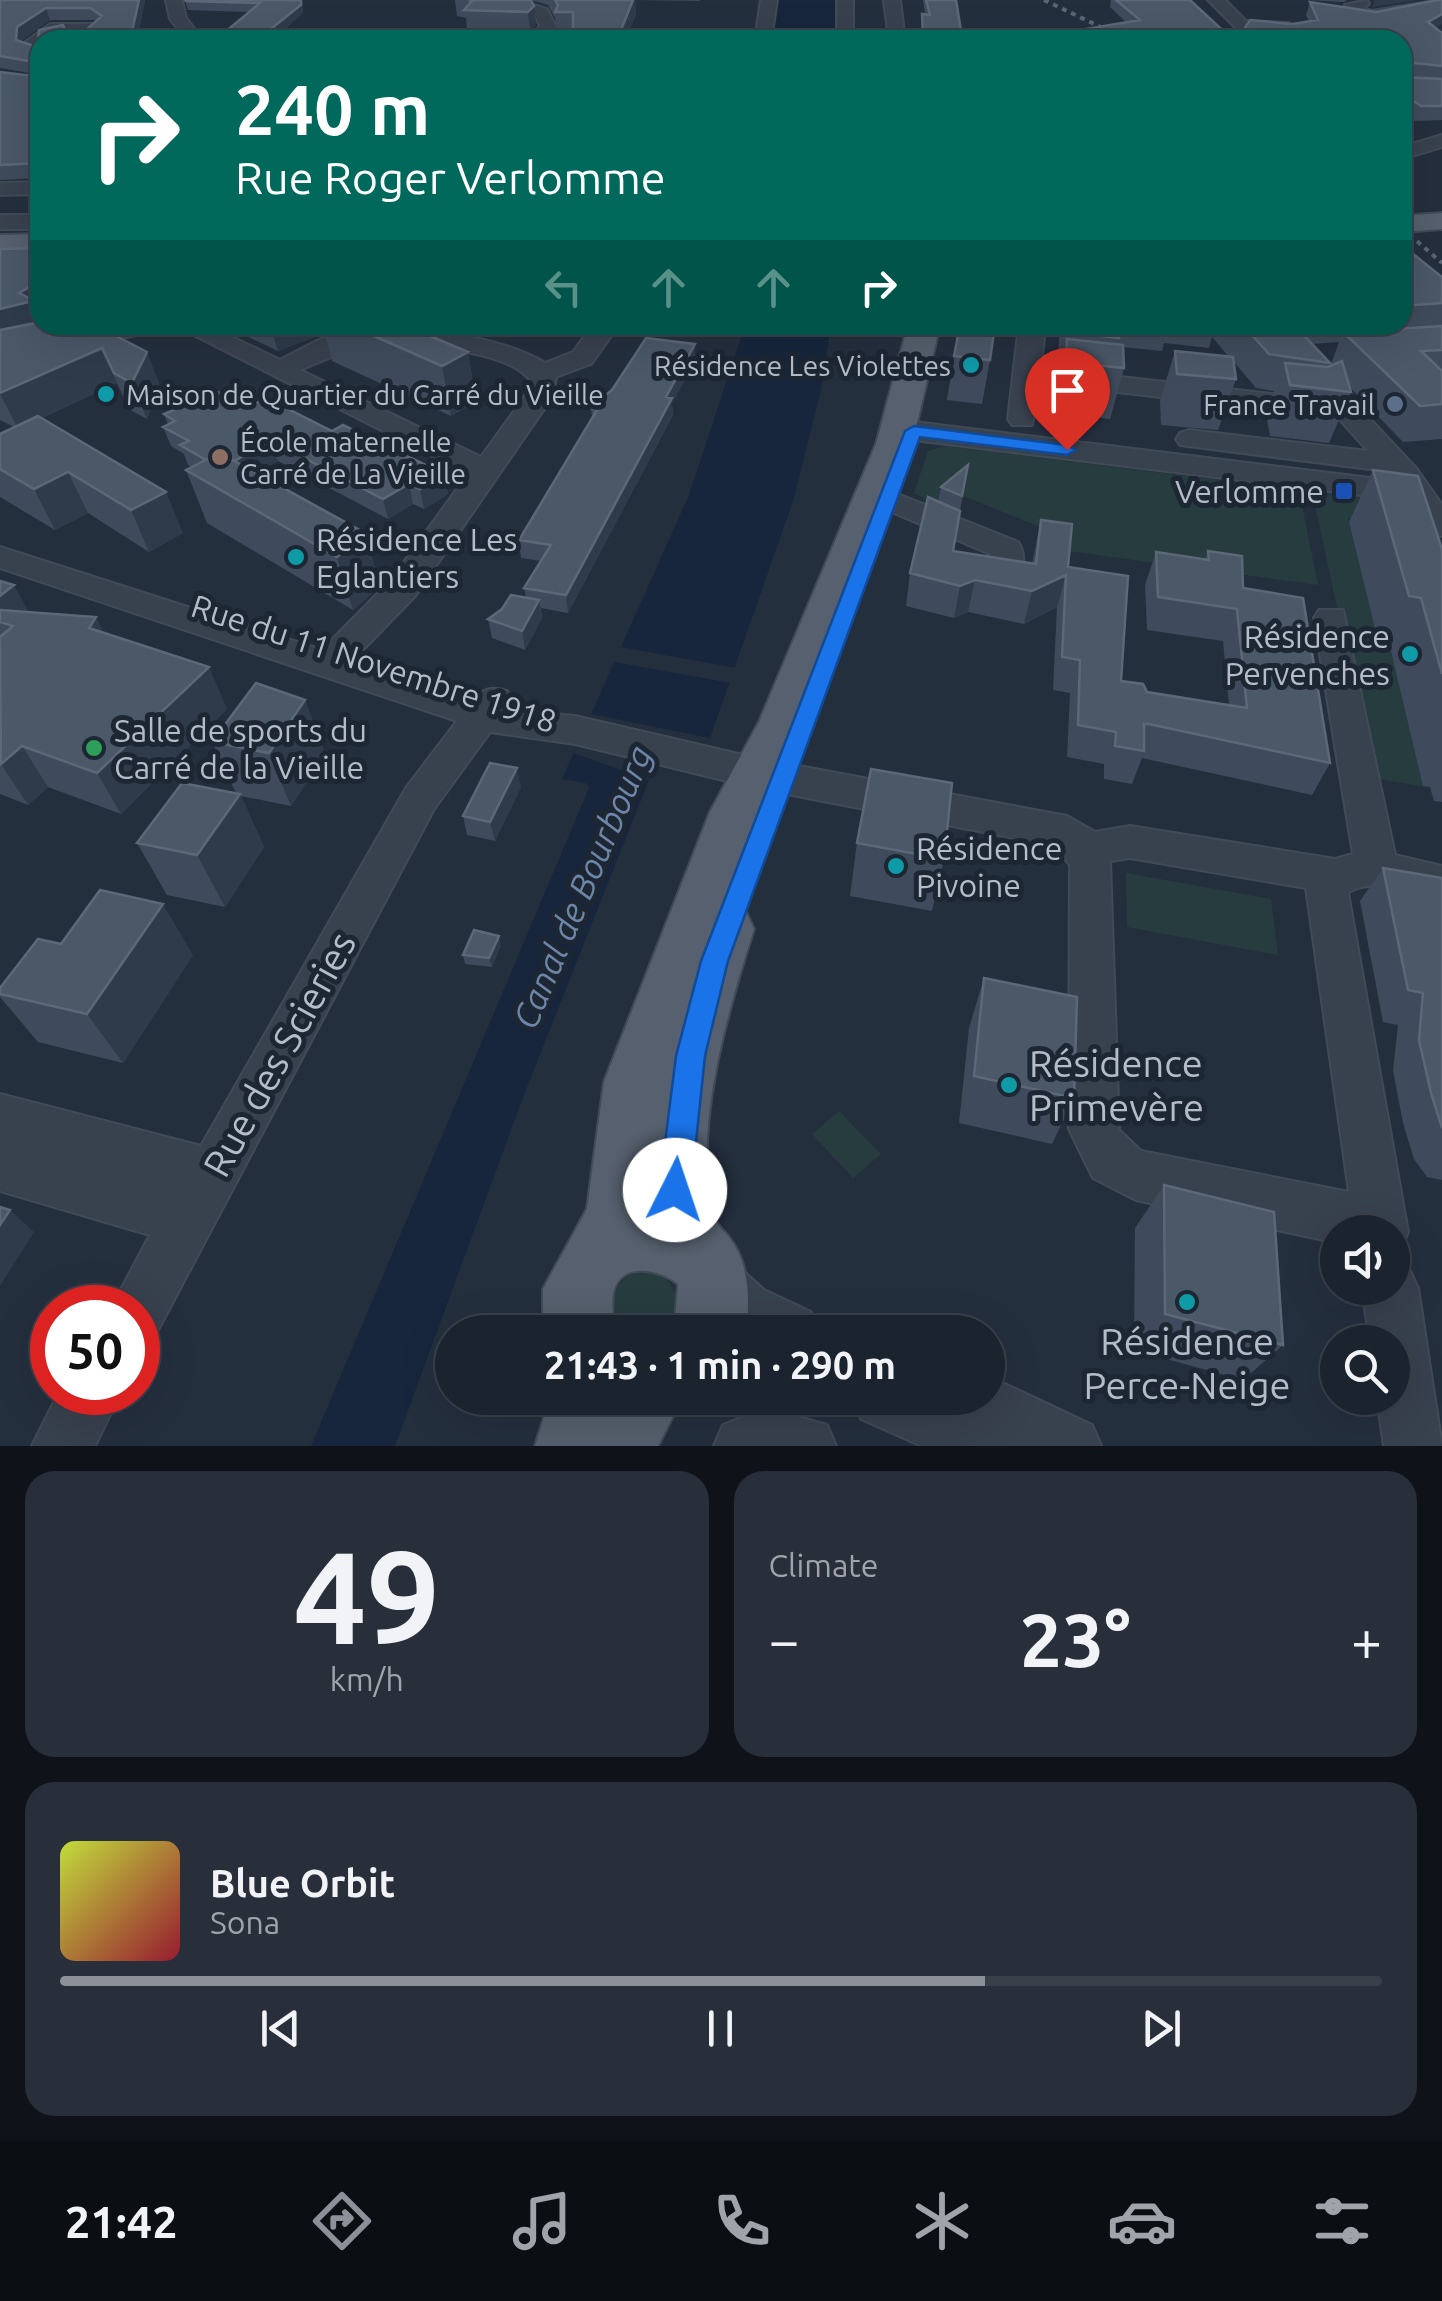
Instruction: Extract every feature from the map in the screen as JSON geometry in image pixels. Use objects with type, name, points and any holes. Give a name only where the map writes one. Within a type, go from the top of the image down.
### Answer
[{"type":"main road","points":[[1412,226],[1442,225]]},
{"type":"main road","points":[[0,247],[30,246]]},
{"type":"main road","points":[[909,418],[922,335]]},
{"type":"main road","points":[[705,1287],[675,1190],[690,1056],[769,776],[807,665],[882,497],[936,335]]},
{"type":"main road","points":[[605,1249],[623,1204],[632,1093],[736,812],[769,776]]},
{"type":"main road","points":[[579,1315],[578,1292],[590,1265],[624,1237],[650,1233],[671,1236],[705,1287]]},
{"type":"main road","points":[[572,1446],[582,1415]]},
{"type":"main road","points":[[615,1446],[634,1415]]},
{"type":"street","points":[[174,0],[178,19],[187,30]]},
{"type":"street","points":[[472,0],[511,3],[542,12],[548,26],[544,30]]},
{"type":"street","points":[[764,30],[769,0]]},
{"type":"street","points":[[845,0],[845,30]]},
{"type":"street","points":[[892,0],[896,30]]},
{"type":"street","points":[[1216,0],[1242,25],[1295,27]]},
{"type":"street","points":[[1224,0],[1249,24],[1295,27]]},
{"type":"street","points":[[1338,10],[1358,6],[1371,16],[1442,5]]},
{"type":"street","points":[[1264,10],[1295,27]]},
{"type":"street","points":[[73,30],[81,13]]},
{"type":"street","points":[[1412,130],[1440,141]]},
{"type":"street","points":[[1412,152],[1425,150],[1440,141]]},
{"type":"street","points":[[0,188],[30,188]]},
{"type":"street","points":[[0,202],[30,201]]},
{"type":"street","points":[[0,222],[30,222]]},
{"type":"street","points":[[0,358],[102,335]]},
{"type":"street","points":[[208,335],[485,471]]},
{"type":"street","points":[[280,370],[347,338],[365,335],[506,353],[530,362],[542,373]]},
{"type":"street","points":[[542,373],[582,358],[599,335]]},
{"type":"street","points":[[1022,419],[1031,335]]},
{"type":"street","points":[[1277,335],[1422,494],[1442,527]]},
{"type":"street","points":[[0,366],[42,348]]},
{"type":"street","points":[[1296,356],[1333,353]]},
{"type":"street","points":[[335,657],[403,588],[539,396],[542,373]]},
{"type":"street","points":[[1027,374],[1308,406]]},
{"type":"street","points":[[909,418],[1022,419],[1396,464]]},
{"type":"street","points":[[909,418],[1422,494]]},
{"type":"street","points":[[882,497],[1007,549],[1005,574]]},
{"type":"street","name":"Rue du 11 Novembre 1918","points":[[0,542],[478,705],[520,726],[575,730],[769,776],[1053,827],[1074,836],[1088,852]]},
{"type":"street","name":"Rue du 11 Novembre 1918","points":[[0,557],[335,657]]},
{"type":"street","points":[[1332,618],[1356,874]]},
{"type":"street","name":"Rue des Scieries","points":[[152,1285],[420,799],[478,705]]},
{"type":"street","points":[[1320,1216],[1136,1175],[1116,1165],[1101,1150],[1092,1120],[1092,865],[1088,852],[1113,842],[1130,842],[1356,874],[1442,882]]},
{"type":"street","points":[[1356,874],[1326,890],[1325,904],[1378,1215]]},
{"type":"street","points":[[0,1118],[212,1174]]},
{"type":"street","points":[[0,1166],[188,1220]]},
{"type":"street","points":[[705,1287],[754,1315]]},
{"type":"street","points":[[1393,1305],[1414,1446]]},
{"type":"street","points":[[62,1446],[79,1415]]},
{"type":"street","points":[[920,1415],[990,1446]]},
{"type":"street","points":[[1005,1415],[1071,1446]]},
{"type":"street","points":[[744,1446],[766,1438],[806,1446]]},
{"type":"green space","points":[[945,446],[1299,490],[1318,585],[1046,548],[1045,529],[961,495],[937,505],[914,493],[928,451]]},
{"type":"green space","points":[[1312,492],[1394,502],[1395,524],[1348,518],[1380,648],[1391,651],[1426,787],[1374,778]]},
{"type":"green space","points":[[1126,873],[1271,899],[1278,955],[1127,927]]},
{"type":"green space","points":[[839,1111],[881,1154],[853,1178],[812,1134]]},
{"type":"green space","points":[[633,1273],[657,1273],[674,1290],[673,1315],[616,1314],[616,1290]]},
{"type":"water","points":[[776,0],[843,0],[842,30],[772,30]]},
{"type":"water","name":"Canal de Bourbourg","points":[[742,335],[829,335],[821,389],[793,501],[710,738],[649,780],[525,1092],[443,1315],[435,1315],[435,1337],[395,1446],[311,1446],[589,788],[586,783],[562,779],[689,495]]},
{"type":"pier","points":[[621,647],[736,668],[731,683],[614,662]]},
{"type":"pier","points":[[591,714],[710,738],[649,780],[573,753]]},
{"type":"building","points":[[0,0],[139,0],[132,30],[86,30],[102,16],[90,8],[46,8],[17,27],[16,40],[30,45],[30,61],[0,56]]},
{"type":"building","points":[[301,0],[301,5],[270,30],[233,30],[230,28],[260,3],[186,1]]},
{"type":"building","points":[[469,0],[531,0],[534,6],[528,12],[464,10],[472,1]]},
{"type":"building","points":[[555,0],[633,0],[621,30],[573,30],[573,12],[555,12]]},
{"type":"building","points":[[926,0],[956,0],[961,30],[923,30],[922,14],[930,15]]},
{"type":"building","points":[[1116,0],[1190,0],[1222,30],[1081,30],[1140,20]]},
{"type":"building","points":[[1442,0],[1442,14],[1428,22],[1442,33],[1442,66],[1412,62],[1412,30],[1244,30],[1250,20],[1292,24],[1318,20],[1310,2],[1376,12]]},
{"type":"building","points":[[63,25],[65,30],[39,30]]},
{"type":"building","points":[[0,72],[30,76],[30,164],[0,165]]},
{"type":"building","points":[[1412,78],[1442,79],[1442,106],[1421,106],[1412,100]]},
{"type":"building","points":[[30,248],[30,287],[19,293],[30,298],[29,302],[0,309],[0,249]]},
{"type":"building","points":[[1412,253],[1442,277],[1442,303],[1412,305]]},
{"type":"building","points":[[30,324],[30,335],[114,335],[147,352],[132,383],[114,373],[102,348],[0,393],[0,330]]},
{"type":"building","points":[[1442,326],[1442,350],[1421,351],[1442,371],[1442,404],[1420,406],[1346,335],[1412,335],[1412,328]]},
{"type":"building","points":[[372,335],[428,335],[468,352],[442,366]]},
{"type":"building","points":[[958,335],[994,335],[990,360],[954,356]]},
{"type":"building","points":[[1252,335],[1303,335],[1330,363],[1269,354]]},
{"type":"building","points":[[646,338],[695,344],[666,397],[672,398],[566,595],[524,588],[551,545],[519,540],[597,410],[591,408],[612,390]]},
{"type":"building","points":[[1067,339],[1123,345],[1124,368],[1066,362]]},
{"type":"building","points":[[1175,351],[1233,357],[1236,379],[1177,374]]},
{"type":"building","points":[[1342,361],[1351,392],[1290,385],[1285,363],[1328,367]]},
{"type":"building","points":[[218,392],[247,408],[266,398],[332,431],[343,425],[444,474],[420,489],[409,484],[383,499],[271,441],[234,461],[220,453],[206,460],[180,445],[189,441],[163,427],[175,421],[164,414]]},
{"type":"building","points":[[38,416],[166,492],[131,510],[68,472],[34,489],[0,469],[0,434]]},
{"type":"building","points":[[220,453],[365,533],[337,557],[186,470]]},
{"type":"building","points":[[968,465],[962,496],[941,487]]},
{"type":"building","points":[[1373,470],[1418,476],[1442,549],[1442,674],[1421,598],[1409,596]]},
{"type":"building","points":[[928,497],[960,511],[953,551],[1036,564],[1041,520],[1072,524],[1068,567],[1128,576],[1121,681],[1143,684],[1147,692],[1247,708],[1237,609],[1158,597],[1156,552],[1209,560],[1208,551],[1242,556],[1243,588],[1303,598],[1330,763],[1149,724],[1144,724],[1144,751],[1115,746],[1116,732],[1078,725],[1080,660],[1062,657],[1066,575],[1032,591],[975,580],[960,586],[910,573]]},
{"type":"building","points":[[0,581],[14,585],[0,596]]},
{"type":"building","points":[[511,595],[539,600],[522,631],[488,619],[502,609]]},
{"type":"building","points":[[0,610],[96,617],[89,628],[209,667],[97,773],[22,746],[1,764],[0,637],[13,626],[0,622]]},
{"type":"building","points":[[256,683],[305,700],[269,753],[212,742]]},
{"type":"building","points":[[490,763],[517,768],[490,822],[463,816]]},
{"type":"building","points":[[871,769],[952,783],[944,859],[857,843]]},
{"type":"building","points":[[182,783],[240,794],[197,855],[137,843]]},
{"type":"building","points":[[1383,868],[1442,878],[1442,1128],[1419,1040],[1423,993],[1408,990]]},
{"type":"building","points":[[100,890],[163,904],[87,1014],[0,994],[0,988],[38,939],[61,944]]},
{"type":"building","points":[[474,930],[499,936],[489,958],[463,955]]},
{"type":"building","points":[[984,978],[1077,997],[1074,1098],[974,1076]]},
{"type":"building","points":[[1164,1185],[1274,1212],[1283,1345],[1165,1314]]},
{"type":"building","points":[[0,1207],[10,1210],[0,1225]]},
{"type":"railway","points":[[1044,0],[1107,30]]},
{"type":"railway","points":[[1412,237],[1442,263]]},
{"type":"place","name":"Résidence Les Violettes","points":[[971,365]]},
{"type":"place","name":"Maison de Quartier du Carré du Vieille","points":[[106,394]]},
{"type":"place","name":"France Travail","points":[[1395,404]]},
{"type":"place","name":"École maternelle Carré de La Vieille","points":[[220,457]]},
{"type":"place","name":"Verlomme","points":[[1344,491]]},
{"type":"place","name":"Résidence Les Eglantiers","points":[[296,557]]},
{"type":"place","name":"Résidence Pervenches","points":[[1410,654]]},
{"type":"place","name":"Salle de sports du Carré de la Vieille","points":[[94,748]]},
{"type":"place","name":"Résidence Pivoine","points":[[896,866]]},
{"type":"place","name":"Résidence Primevère","points":[[1009,1085]]},
{"type":"place","name":"Résidence Perce-Neige","points":[[1187,1302]]},
{"type":"route","points":[[675,1190],[690,1056],[714,961],[914,431],[1067,450]]}]
